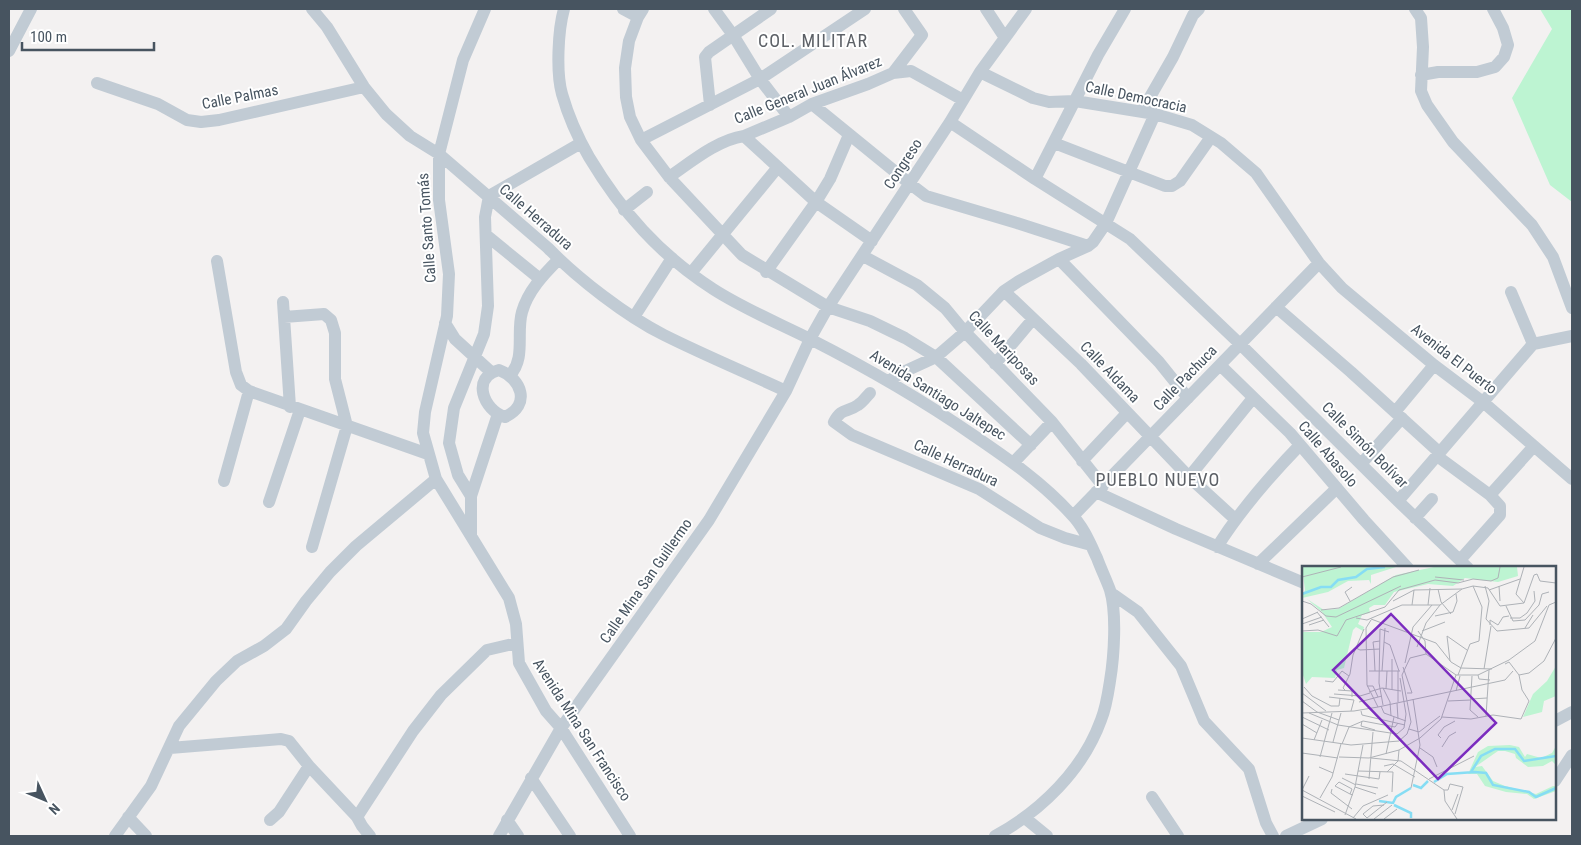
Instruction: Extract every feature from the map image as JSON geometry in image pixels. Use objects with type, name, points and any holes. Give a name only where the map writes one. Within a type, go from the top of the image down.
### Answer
[{"type":"street","points":[[9,52],[31,9]]},
{"type":"street","name":"Calle Herradura","points":[[312,9],[327,28],[364,87],[386,114],[410,136],[439,154],[559,259],[619,307],[663,334],[786,391]]},
{"type":"street","name":"Calle Santo Tomás","points":[[436,479],[423,433],[425,412],[445,323],[449,274],[439,200],[439,154],[463,60],[485,9]]},
{"type":"street","name":"Avenida Santiago Jaltepec","points":[[564,9],[560,25],[561,92],[581,143],[602,178],[640,230],[691,273],[738,305],[810,339],[889,381],[1014,462],[1044,487],[1073,516],[1091,545],[1111,593],[1114,633],[1113,667],[1102,718],[1091,743],[1072,772],[1045,801],[1025,818],[995,836]]},
{"type":"street","points":[[623,9],[640,13],[629,40],[626,68],[626,97],[630,117],[641,140],[669,177],[722,235],[742,256],[766,272],[828,307],[870,321],[936,356],[1031,444]]},
{"type":"street","points":[[714,9],[733,35],[760,79],[790,117]]},
{"type":"street","points":[[710,105],[706,57],[709,52],[771,9]]},
{"type":"street","points":[[641,140],[760,79],[865,9]]},
{"type":"street","points":[[893,73],[922,36],[904,9]]},
{"type":"street","points":[[986,9],[1005,38]]},
{"type":"street","name":"Congreso","points":[[810,339],[828,307],[950,122],[980,72],[1026,9]]},
{"type":"street","points":[[1035,180],[1098,55],[1125,9]]},
{"type":"street","points":[[1142,111],[1174,57],[1193,15],[1199,9]]},
{"type":"street","points":[[1415,9],[1421,18],[1423,47],[1420,75],[1421,91],[1427,104],[1453,142],[1532,225],[1553,257],[1572,308]]},
{"type":"street","points":[[1420,75],[1438,72],[1477,72],[1496,67],[1504,57],[1508,45],[1503,28],[1493,9]]},
{"type":"street","name":"Calle General Juan Álvarez","points":[[669,177],[713,148],[736,137],[744,136],[790,117],[812,104],[893,73],[911,71],[963,100]]},
{"type":"street","name":"Calle Democracia","points":[[980,72],[1033,98],[1049,102],[1075,101],[1142,111],[1192,125],[1221,143],[1256,172],[1319,263]]},
{"type":"street","name":"Calle Palmas","points":[[97,83],[158,104],[188,120],[202,122],[219,120],[364,87]]},
{"type":"street","points":[[812,104],[926,196],[1088,246]]},
{"type":"street","points":[[889,381],[936,356],[965,332],[1004,291],[1059,259],[1088,246],[1092,242],[1106,223],[1155,114]]},
{"type":"street","name":"Calle Simón Bolívar","points":[[950,122],[1035,180],[1130,239],[1464,564]]},
{"type":"street","points":[[766,272],[816,202],[830,179],[850,135]]},
{"type":"street","points":[[744,136],[816,202],[872,241]]},
{"type":"street","points":[[1054,143],[1165,186],[1172,186],[1180,181],[1211,137]]},
{"type":"street","points":[[471,496],[458,475],[450,443],[454,408],[484,334],[488,306],[485,217],[488,196],[581,143]]},
{"type":"street","points":[[691,273],[778,167]]},
{"type":"street","points":[[624,210],[647,192]]},
{"type":"street","points":[[486,235],[540,278]]},
{"type":"street","name":"Calle Mariposas","points":[[863,256],[917,284],[945,308],[995,364],[1052,422],[1082,461],[1100,489]]},
{"type":"street","points":[[634,316],[672,258]]},
{"type":"street","points":[[510,375],[515,370],[520,348],[521,315],[525,302],[540,278],[559,259]]},
{"type":"street","points":[[1059,259],[1159,362],[1188,398]]},
{"type":"street","points":[[218,261],[236,372],[241,385],[248,391],[428,454]]},
{"type":"street","name":"Calle Pachuca","points":[[1073,516],[1319,263]]},
{"type":"street","name":"Avenida El Puerto","points":[[1319,263],[1342,288],[1434,365],[1483,402],[1572,479]]},
{"type":"street","name":"Calle Aldama","points":[[1004,291],[1081,364],[1189,478],[1234,519]]},
{"type":"street","points":[[1511,292],[1533,344]]},
{"type":"street","points":[[269,502],[295,408],[283,302]]},
{"type":"street","points":[[1276,307],[1398,415],[1438,455],[1490,495],[1500,506],[1500,515],[1464,564]]},
{"type":"street","points":[[284,317],[324,314],[331,320],[335,333],[335,379],[347,426],[312,547]]},
{"type":"street","points":[[995,364],[1033,318]]},
{"type":"street","points":[[445,323],[455,339],[491,372]]},
{"type":"street","points":[[1398,501],[1533,344],[1572,336]]},
{"type":"street","name":"Calle Mina San Guillermo","points":[[498,836],[561,728],[709,520],[786,391],[810,339]]},
{"type":"street","name":"Calle Abasolo","points":[[1220,365],[1290,433],[1406,566]]},
{"type":"street","points":[[1361,464],[1434,365]]},
{"type":"street","points":[[499,370],[510,375],[520,387],[520,406],[515,413],[505,417],[498,414],[486,402],[483,389],[484,381],[491,372],[499,370]]},
{"type":"street","points":[[224,481],[248,391]]},
{"type":"street","name":"Calle Herradura","points":[[870,393],[856,407],[845,410],[837,415],[834,422],[852,435],[979,488],[1040,528],[1065,538],[1091,545]]},
{"type":"street","points":[[1189,478],[1253,398]]},
{"type":"street","points":[[1082,461],[1127,413]]},
{"type":"street","points":[[471,536],[471,496],[498,414]]},
{"type":"street","points":[[1014,462],[1052,422]]},
{"type":"street","points":[[1216,547],[1234,519],[1264,482],[1300,445]]},
{"type":"street","points":[[1490,495],[1534,446]]},
{"type":"street","points":[[115,836],[151,786],[179,726],[216,681],[238,661],[264,646],[286,629],[306,601],[349,553],[436,479]]},
{"type":"street","name":"Avenida Mina San Francisco","points":[[436,479],[509,598],[516,624],[519,663],[546,711],[561,728],[630,836]]},
{"type":"street","points":[[1258,564],[1337,488]]},
{"type":"street","points":[[1100,489],[1216,547],[1302,582]]},
{"type":"street","points":[[1415,518],[1432,499]]},
{"type":"street","points":[[1111,593],[1138,612],[1181,666],[1204,721],[1249,769],[1266,823],[1273,836]]},
{"type":"street","points":[[358,826],[413,731],[441,695],[487,650],[517,643]]},
{"type":"street","points":[[1556,720],[1572,713]]},
{"type":"street","points":[[170,748],[281,739],[290,741],[358,826],[370,836]]},
{"type":"street","points":[[1556,779],[1572,755]]},
{"type":"street","points":[[270,820],[280,812],[309,766]]},
{"type":"street","points":[[531,778],[570,836]]},
{"type":"street","points":[[1152,797],[1178,836]]},
{"type":"street","points":[[128,817],[146,836]]},
{"type":"street","points":[[1025,818],[1047,836]]},
{"type":"street","points":[[507,820],[518,836]]},
{"type":"street","points":[[1286,836],[1320,820]]},
{"type":"green space","points":[[1540,9],[1572,9],[1572,202],[1550,185],[1512,98],[1552,29]]},
{"type":"district","name":"COL. MILITAR","points":[[813,40]]},
{"type":"district","name":"PUEBLO NUEVO","points":[[1158,479]]}]
